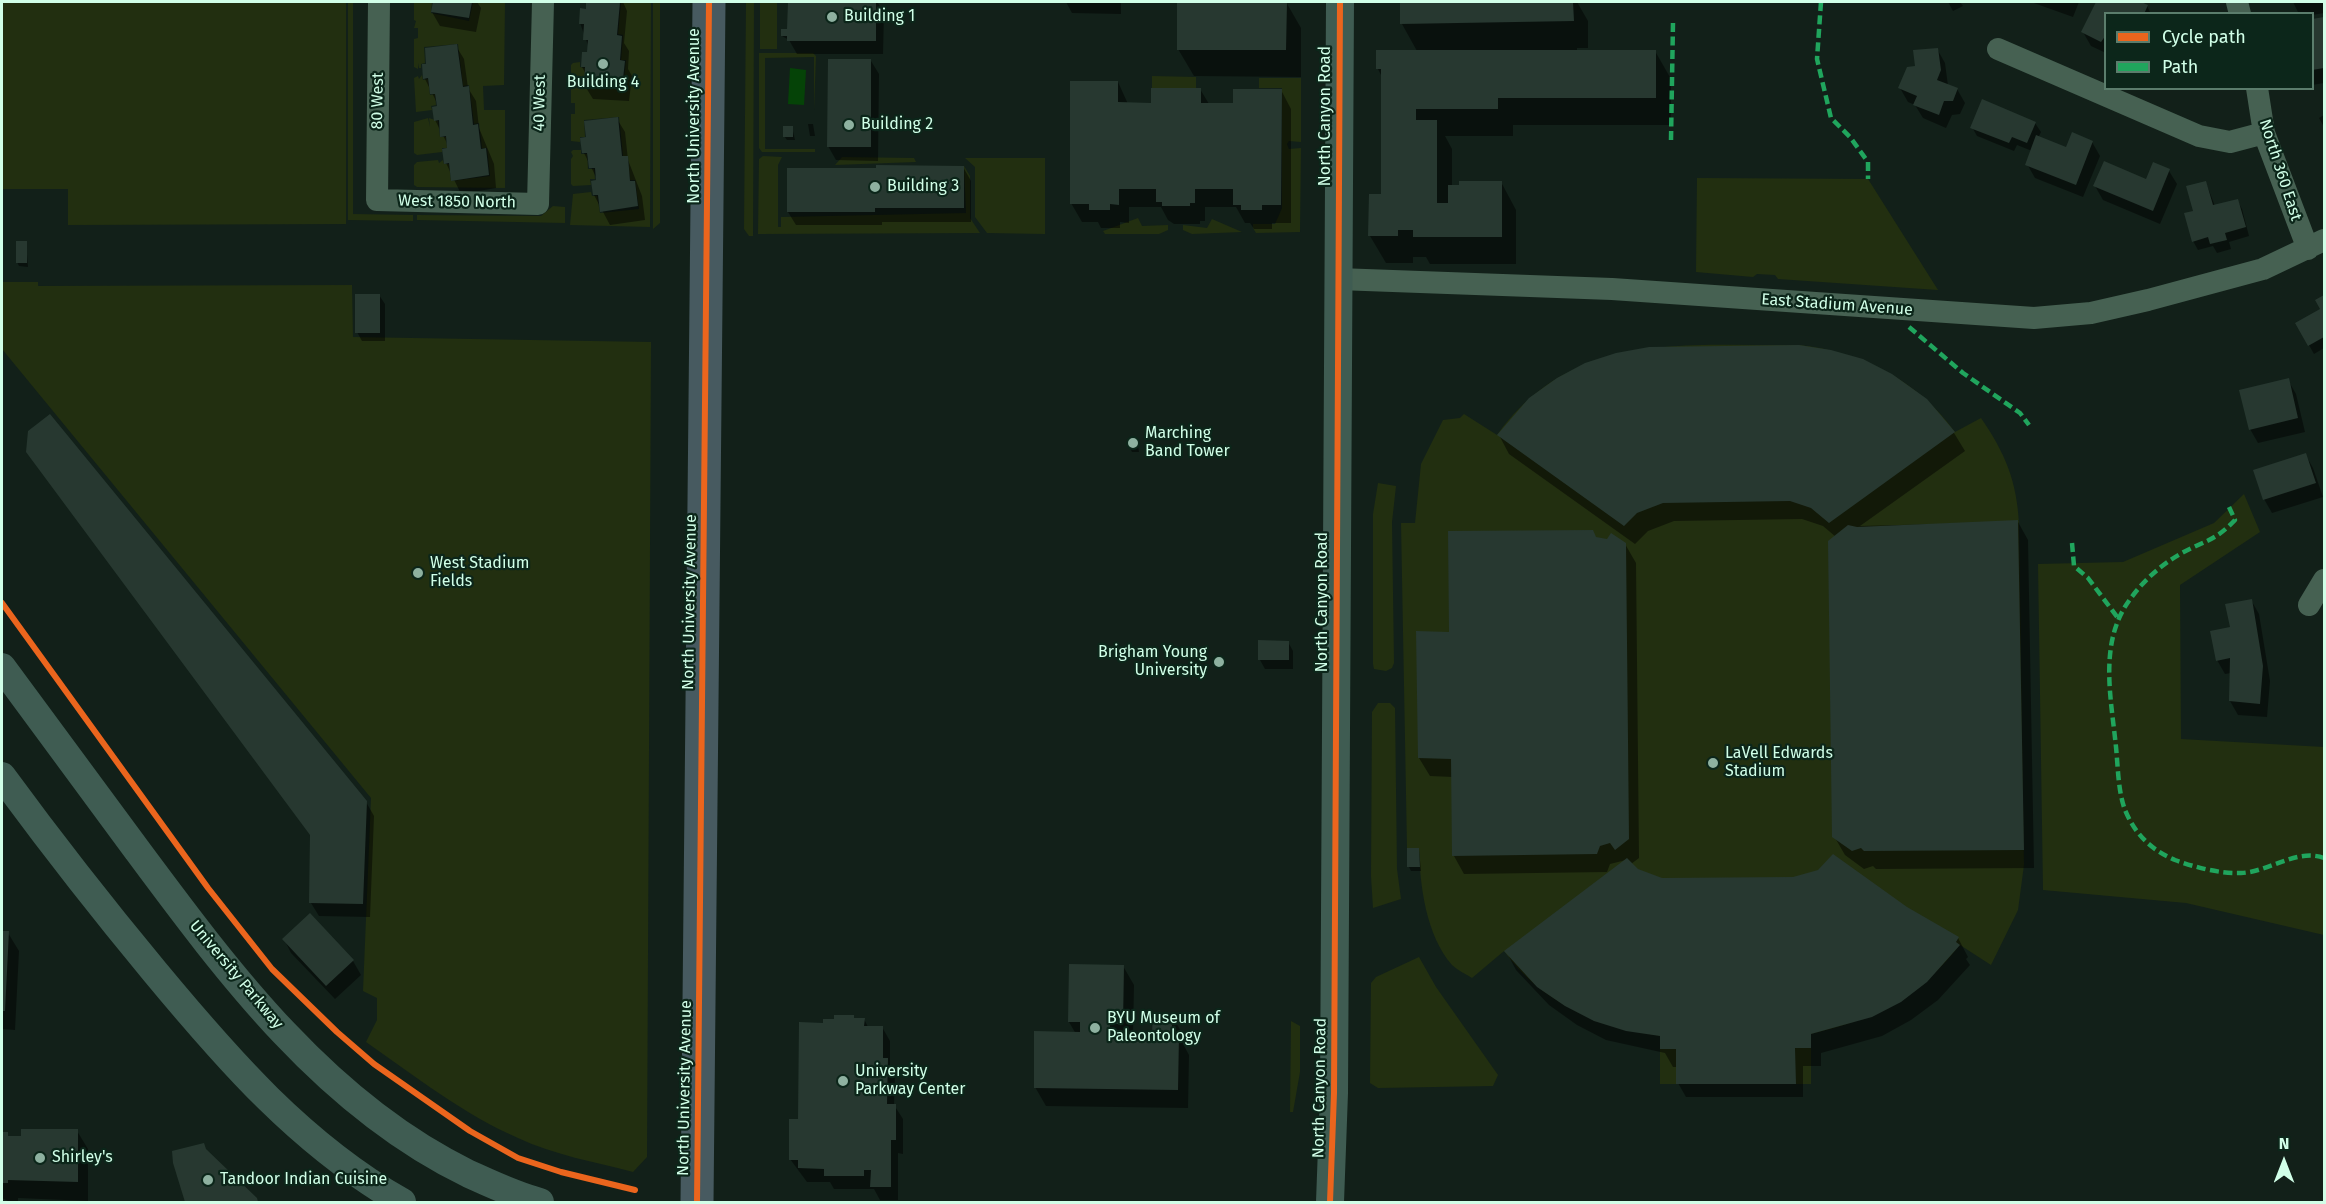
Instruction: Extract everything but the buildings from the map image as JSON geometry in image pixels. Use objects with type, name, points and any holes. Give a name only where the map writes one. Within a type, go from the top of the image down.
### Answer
[{"type":"highway","name":"North University Avenue","points":[[697,1203],[709,2]]},
{"type":"main road","name":"North Canyon Road","points":[[1330,1203],[1334,1093],[1340,2]]},
{"type":"main road","name":"University Parkway","points":[[2,667],[219,960],[329,1079],[384,1124],[430,1155],[484,1181],[540,1203]]},
{"type":"main road","points":[[2,776],[173,994],[264,1096],[321,1149],[402,1203]]},
{"type":"main road","points":[[2,800],[34,819]]},
{"type":"street","name":"80 West","points":[[377,200],[379,2]]},
{"type":"street","name":"40 West","points":[[538,204],[543,2]]},
{"type":"street","points":[[1998,49],[2199,136],[2230,142],[2264,133]]},
{"type":"street","name":"North 360 East","points":[[2257,90],[2264,133],[2316,245]]},
{"type":"street","name":"West 1850 North","points":[[377,200],[538,204]]},
{"type":"street","name":"East Stadium Avenue","points":[[1338,279],[1612,289],[2034,318],[2091,313],[2148,300],[2263,269],[2316,245]]},
{"type":"street","points":[[2308,604],[2325,580]]},
{"type":"shaded area","points":[[2,2],[346,2],[346,224],[68,225],[68,189],[2,189]]},
{"type":"shaded area","points":[[348,2],[353,2],[353,214],[413,215],[413,221],[348,220]]},
{"type":"shaded area","points":[[414,2],[432,2],[431,13],[469,21],[473,2],[505,2],[504,85],[483,86],[484,110],[505,110],[505,188],[417,187],[414,185],[414,165],[417,162],[438,160],[439,163],[443,160],[444,164],[449,164],[451,181],[490,176],[487,148],[482,148],[479,123],[474,124],[469,85],[463,86],[458,44],[424,47],[425,63],[421,64],[421,68],[418,63],[418,69],[414,67],[414,39],[418,38],[418,28],[414,28],[416,21],[414,20]]},
{"type":"shaded area","points":[[621,2],[651,2],[650,227],[570,225],[573,194],[591,192],[592,196],[597,196],[600,213],[639,209],[635,180],[630,180],[628,156],[623,156],[619,117],[584,120],[585,137],[580,137],[580,142],[571,141],[571,114],[575,114],[575,103],[571,103],[571,65],[573,63],[580,62],[580,67],[585,68],[584,86],[623,89],[626,60],[621,60],[623,35],[618,34]]},
{"type":"shaded area","points":[[653,2],[660,2],[660,223],[653,229]]},
{"type":"shaded area","points":[[746,2],[754,2],[753,236],[749,236],[744,229]]},
{"type":"shaded area","points":[[760,2],[777,2],[777,49],[760,49]]},
{"type":"shaded area","points":[[759,53],[813,53],[816,56],[814,110],[814,57],[765,58],[765,149],[815,149],[815,152],[762,152],[759,148]]},
{"type":"shaded area","points":[[790,68],[806,70],[804,105],[788,104]]},
{"type":"shaded area","points":[[422,75],[423,80],[428,79],[430,95],[435,94],[436,105],[431,106],[432,110],[416,112],[414,78],[418,76],[419,79]]},
{"type":"shaded area","points":[[1152,76],[1196,77],[1196,88],[1152,88]]},
{"type":"shaded area","points":[[1259,78],[1301,78],[1301,142],[1289,141],[1287,144],[1289,149],[1301,148],[1300,232],[1256,233],[1253,228],[1253,224],[1275,224],[1282,208],[1282,88],[1259,88]]},
{"type":"shaded area","points":[[428,118],[430,127],[429,118],[438,121],[440,137],[446,137],[447,148],[442,148],[442,152],[417,155],[414,153],[414,122]]},
{"type":"shaded area","points":[[581,150],[581,154],[587,154],[588,169],[594,169],[595,179],[590,179],[591,185],[573,186],[571,184],[573,156],[571,152]]},
{"type":"shaded area","points":[[763,156],[782,157],[778,165],[778,227],[781,227],[781,217],[966,213],[964,166],[970,176],[970,218],[980,233],[758,234],[759,159]]},
{"type":"shaded area","points":[[842,157],[914,158],[916,162],[835,165]]},
{"type":"shaded area","points":[[965,158],[1045,158],[1045,234],[987,233],[975,217],[975,167]]},
{"type":"shaded area","points":[[1697,178],[1868,179],[1938,290],[1778,279],[1775,275],[1757,274],[1753,277],[1696,272]]},
{"type":"shaded area","points":[[553,206],[565,207],[565,223],[417,220],[417,215],[541,216]]},
{"type":"shaded area","points":[[1138,218],[1142,226],[1168,225],[1168,230],[1159,234],[1105,234],[1103,231]]},
{"type":"shaded area","points":[[1212,219],[1242,232],[1192,234],[1183,230],[1183,225],[1207,228]]},
{"type":"shaded area","name":"West Stadium Fields","points":[[2,282],[38,282],[38,286],[352,285],[353,337],[651,342],[647,1157],[633,1172],[546,1149],[498,1128],[440,1094],[366,1042],[377,1020],[377,998],[363,991],[371,798],[2,349]]},
{"type":"shaded area","name":"LaVell Edwards Stadium","points":[[1799,345],[1845,354],[1906,383],[1940,414],[1955,432],[1981,418],[1997,443],[2008,468],[2016,494],[2019,524],[2024,865],[2018,910],[1991,965],[1960,945],[1928,980],[1894,1004],[1856,1021],[1811,1034],[1811,1084],[1660,1084],[1660,1036],[1615,1026],[1573,1010],[1536,985],[1504,951],[1472,978],[1452,965],[1436,939],[1426,910],[1419,849],[1407,848],[1401,523],[1415,523],[1421,464],[1443,420],[1460,418],[1464,414],[1497,435],[1527,401],[1560,377],[1595,361],[1633,351],[1673,346]]},
{"type":"shaded area","points":[[1378,483],[1396,486],[1392,522],[1394,663],[1392,668],[1386,671],[1374,669],[1373,664],[1373,514]]},
{"type":"shaded area","points":[[2244,494],[2260,532],[2180,585],[2181,739],[2324,747],[2324,935],[2186,903],[2043,890],[2038,564],[2123,562],[2214,523]]},
{"type":"shaded area","points":[[1378,703],[1390,703],[1395,708],[1397,869],[1401,899],[1373,908],[1371,876],[1372,712]]},
{"type":"shaded area","points":[[1419,957],[1436,987],[1498,1075],[1493,1086],[1378,1088],[1370,1083],[1371,983],[1376,977]]},
{"type":"shaded area","points":[[1291,1021],[1300,1026],[1300,1072],[1293,1112],[1290,1112]]},
{"type":"marked path","points":[[1821,2],[1817,59],[1831,118],[1850,137],[1868,162],[1868,179]]},
{"type":"marked path","points":[[1671,140],[1673,22]]},
{"type":"marked path","points":[[1909,327],[1963,373],[2020,413],[2029,425]]},
{"type":"marked path","points":[[2229,507],[2235,520],[2216,536],[2175,557],[2154,573],[2131,598],[2114,632],[2109,670],[2123,803],[2134,827],[2151,846],[2175,860],[2199,867],[2241,873],[2304,856],[2324,858]]},
{"type":"marked path","points":[[2072,543],[2074,566],[2088,578],[2118,618]]},
{"type":"cycle path","points":[[697,1202],[709,2]]},
{"type":"cycle path","points":[[1330,1202],[1334,1093],[1340,2]]},
{"type":"cycle path","points":[[2,603],[208,888],[272,969],[337,1032],[374,1064],[470,1131],[518,1158],[561,1172],[635,1190]]},
{"type":"place","name":"Building 1","points":[[832,17]]},
{"type":"place","name":"Building 4","points":[[603,64]]},
{"type":"place","name":"Building 2","points":[[849,125]]},
{"type":"place","name":"Building 3","points":[[875,187]]},
{"type":"place","name":"Marching Band Tower","points":[[1133,443]]},
{"type":"place","name":"West Stadium Fields","points":[[418,573]]},
{"type":"place","name":"Brigham Young University","points":[[1219,662]]},
{"type":"place","name":"LaVell Edwards Stadium","points":[[1713,763]]},
{"type":"place","name":"BYU Museum of Paleontology","points":[[1095,1028]]},
{"type":"place","name":"University Parkway Center","points":[[843,1081]]},
{"type":"place","name":"Shirley's","points":[[40,1158]]},
{"type":"place","name":"Tandoor Indian Cuisine","points":[[208,1180]]}]
